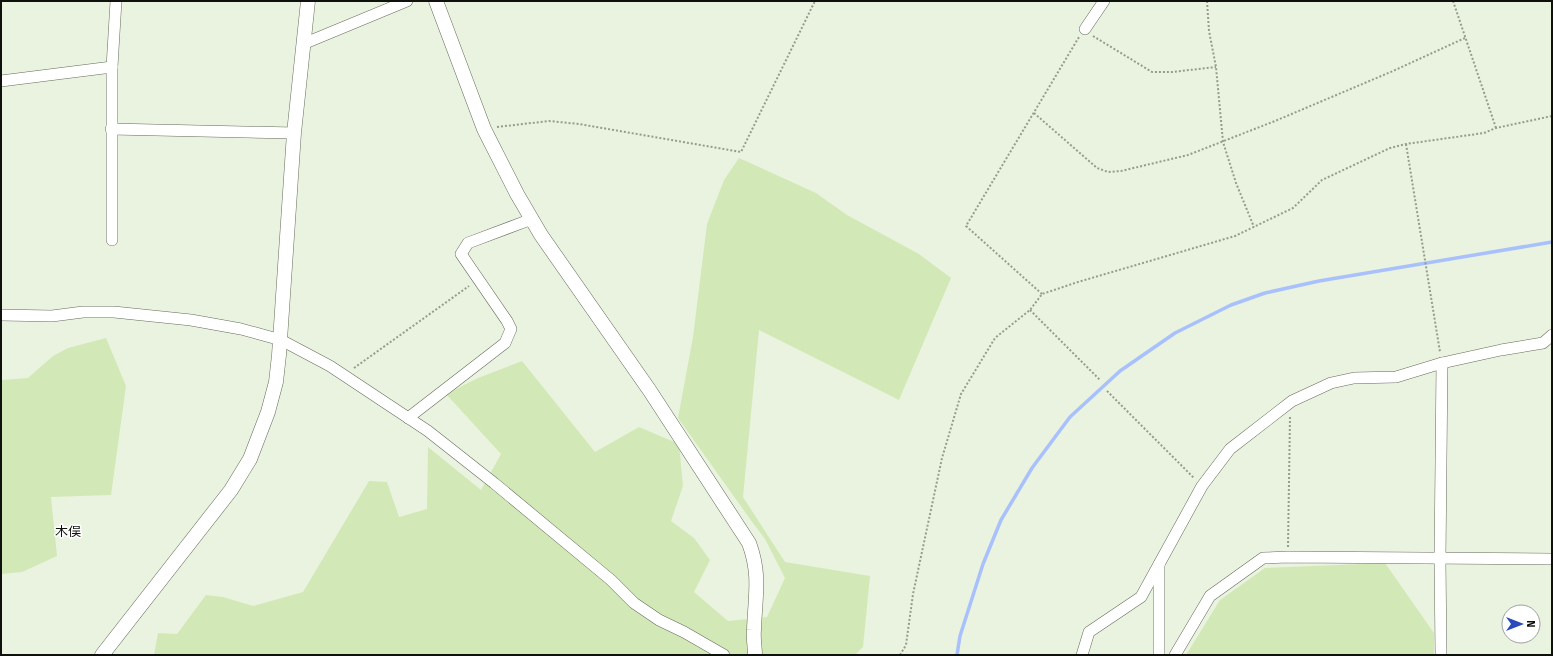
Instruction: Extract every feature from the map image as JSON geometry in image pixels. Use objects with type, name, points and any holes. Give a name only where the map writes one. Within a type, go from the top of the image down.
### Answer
[{"type":"street","points":[[112,240],[112,67],[116,1]]},
{"type":"street","points":[[102,655],[231,490],[250,460],[268,412],[274,389],[281,340],[294,133],[308,1]]},
{"type":"street","points":[[303,44],[408,1]]},
{"type":"street","points":[[436,1],[484,129],[517,194],[541,235],[650,391],[749,542],[755,557],[758,582],[754,630],[755,655]]},
{"type":"street","points":[[1085,29],[1104,1]]},
{"type":"street","points":[[1,81],[112,67]]},
{"type":"street","points":[[111,129],[294,133]]},
{"type":"street","points":[[408,418],[505,343],[511,329],[461,254],[468,243],[532,219]]},
{"type":"street","points":[[1,315],[52,316],[82,312],[114,312],[191,320],[241,329],[281,340],[330,366],[428,431],[611,580],[634,603],[659,620],[684,632],[724,655]]},
{"type":"street","points":[[1082,655],[1089,632],[1141,597],[1202,486],[1230,449],[1290,403],[1331,383],[1354,378],[1396,377],[1442,363],[1501,350],[1543,343],[1552,334]]},
{"type":"street","points":[[1441,655],[1440,559],[1442,363]]},
{"type":"street","points":[[1176,655],[1210,596],[1263,558],[1552,560]]},
{"type":"street","points":[[1159,565],[1159,655]]},
{"type":"path","points":[[484,129],[549,121],[579,124],[741,152],[815,1]]},
{"type":"path","points":[[1207,1],[1209,30],[1216,67],[1223,142],[1236,183],[1254,227]]},
{"type":"path","points":[[1453,1],[1496,128]]},
{"type":"path","points":[[1042,294],[966,226],[1085,29],[1152,72],[1216,67]]},
{"type":"path","points":[[1034,113],[1097,168],[1108,172],[1133,168],[1188,155],[1223,142],[1319,103],[1466,38]]},
{"type":"path","points":[[900,655],[906,645],[913,594],[942,458],[961,394],[995,338],[1030,310],[1042,294],[1235,236],[1292,208],[1322,180],[1390,148],[1406,144],[1484,133],[1496,128],[1552,116]]},
{"type":"path","points":[[1406,144],[1442,363]]},
{"type":"path","points":[[344,376],[478,280]]},
{"type":"path","points":[[1030,310],[1100,380]]},
{"type":"path","points":[[1107,391],[1202,486]]},
{"type":"path","points":[[1288,557],[1290,403]]},
{"type":"green space","points":[[739,158],[816,193],[847,215],[919,254],[951,278],[899,400],[759,330],[743,497],[785,562],[870,576],[863,647],[855,655],[154,655],[158,633],[177,634],[206,595],[223,597],[253,606],[303,592],[369,481],[387,482],[399,517],[427,509],[428,447],[481,490],[501,454],[446,394],[478,378],[522,361],[595,452],[639,427],[679,444],[683,486],[671,521],[694,538],[710,560],[694,592],[728,621],[767,617],[785,578],[765,539],[678,418],[693,337],[707,224],[724,180]]},
{"type":"green space","points":[[106,338],[126,386],[111,495],[51,497],[57,556],[22,572],[1,574],[1,380],[28,378],[53,356],[68,348]]},
{"type":"green space","points":[[1385,563],[1434,633],[1434,655],[1186,655],[1220,600],[1265,568]]},
{"type":"waterway","points":[[957,655],[960,636],[983,564],[1001,520],[1032,468],[1070,417],[1120,371],[1175,333],[1231,305],[1265,293],[1319,281],[1552,242]]},
{"type":"district","name":"木俣","points":[[68,531]]}]
